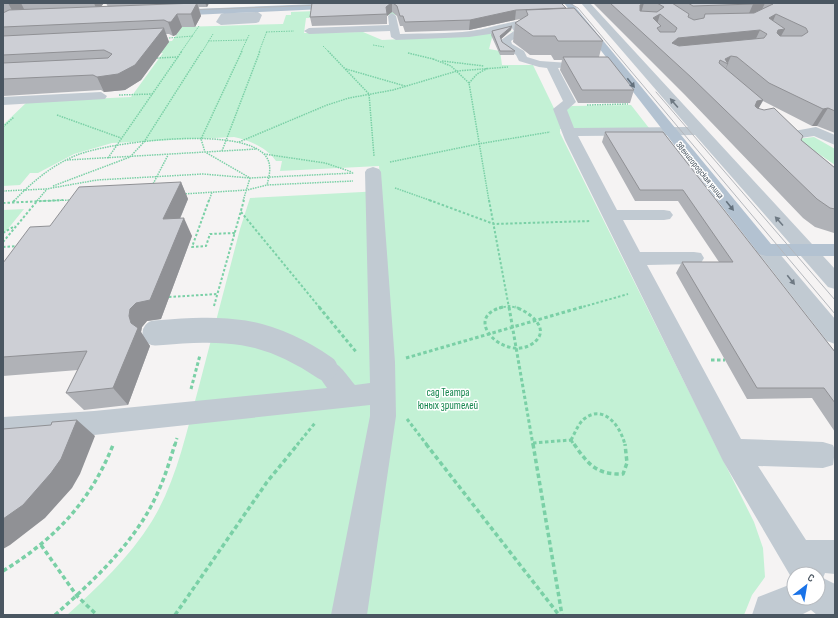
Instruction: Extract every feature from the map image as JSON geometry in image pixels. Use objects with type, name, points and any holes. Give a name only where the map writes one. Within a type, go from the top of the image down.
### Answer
[{"type":"main road","points":[[243,8],[255,4],[286,3]]},
{"type":"main road","name":"Звенигородская улица","points":[[568,3],[602,44],[612,62],[766,250]]},
{"type":"main road","points":[[161,10],[350,6]]},
{"type":"main road","points":[[766,250],[835,250]]},
{"type":"street","points":[[585,3],[607,22],[627,43],[695,127],[835,282]]},
{"type":"street","points":[[243,8],[258,15],[256,20],[220,22],[224,16],[243,8]]},
{"type":"street","points":[[392,16],[396,37],[469,34],[490,31],[506,24],[554,22]]},
{"type":"street","points":[[568,22],[583,22]]},
{"type":"street","points":[[506,24],[519,32],[506,40],[507,45],[520,53],[522,59],[551,65],[575,65]]},
{"type":"street","points":[[309,31],[394,28]]},
{"type":"street","points":[[602,44],[627,43]]},
{"type":"street","points":[[612,62],[640,60]]},
{"type":"street","points":[[551,65],[570,102],[560,109],[572,140],[648,291],[733,452],[801,566]]},
{"type":"street","points":[[3,101],[100,96]]},
{"type":"street","points":[[3,113],[17,101]]},
{"type":"street","points":[[570,132],[695,127],[712,122]]},
{"type":"street","points":[[835,141],[816,131],[783,137],[833,184],[835,184]]},
{"type":"street","points":[[349,615],[383,416],[383,362],[368,173]]},
{"type":"street","points":[[611,217],[664,215]]},
{"type":"street","name":"Звенигородская улица","points":[[766,250],[835,335]]},
{"type":"street","points":[[632,259],[694,258]]},
{"type":"street","points":[[155,333],[221,329],[246,332],[268,337],[309,356],[325,368],[342,397]]},
{"type":"street","points":[[3,429],[122,420],[383,393]]},
{"type":"street","points":[[733,452],[822,454]]},
{"type":"street","points":[[826,570],[835,557]]},
{"type":"street","points":[[770,615],[771,610],[786,602]]},
{"type":"path","points":[[250,178],[205,152],[202,139],[256,20]]},
{"type":"path","points":[[3,242],[46,189],[130,156],[144,142],[220,22]]},
{"type":"path","points":[[222,151],[269,25]]},
{"type":"path","points":[[108,158],[199,27]]},
{"type":"path","points":[[176,194],[247,190],[267,185],[354,181],[363,184],[368,173],[370,94],[309,31],[266,32]]},
{"type":"path","points":[[169,38],[193,36]]},
{"type":"path","points":[[208,41],[247,40]]},
{"type":"path","points":[[157,58],[178,57]]},
{"type":"path","points":[[433,59],[444,63],[456,71],[469,83],[478,144],[513,327],[562,615]]},
{"type":"path","points":[[239,142],[327,105],[405,86],[456,71],[490,67],[551,65]]},
{"type":"path","points":[[469,83],[477,74],[490,67]]},
{"type":"path","points":[[346,69],[405,86]]},
{"type":"path","points":[[100,96],[153,94]]},
{"type":"path","points":[[566,105],[628,104]]},
{"type":"path","points":[[56,115],[121,138]]},
{"type":"path","points":[[3,191],[46,189],[97,180],[203,174],[250,178],[368,173],[478,144],[558,131],[570,132]]},
{"type":"path","points":[[12,203],[39,176],[65,160],[89,151],[118,144],[144,142],[227,139],[239,142],[258,149],[264,154],[269,163],[267,185]]},
{"type":"path","points":[[65,160],[258,149]]},
{"type":"path","points":[[151,188],[168,154]]},
{"type":"path","points":[[264,154],[325,163],[368,173],[380,183],[494,224],[611,217]]},
{"type":"path","points":[[214,309],[250,178]]},
{"type":"path","points":[[212,192],[192,247],[206,246],[210,234],[235,232]]},
{"type":"path","points":[[3,203],[79,199]]},
{"type":"path","points":[[67,206],[71,200]]},
{"type":"path","points":[[241,212],[365,363],[395,361],[638,291],[648,291]]},
{"type":"path","points":[[3,233],[17,225]]},
{"type":"path","points":[[3,247],[25,245]]},
{"type":"path","points":[[169,297],[218,294]]},
{"type":"path","points":[[509,306],[528,312],[538,321],[540,329],[536,341],[527,346],[516,348],[499,345],[487,334],[484,324],[487,315],[496,308],[509,306]]},
{"type":"path","points":[[54,615],[77,596],[103,571],[125,545],[158,494],[166,473],[201,354]]},
{"type":"path","points":[[383,393],[397,406],[559,615]]},
{"type":"path","points":[[175,615],[267,482],[342,397]]},
{"type":"path","points":[[599,414],[609,417],[618,425],[627,445],[627,467],[623,474],[613,475],[599,472],[590,466],[571,440],[584,419],[590,415],[599,414]]},
{"type":"path","points":[[3,571],[41,545],[65,523],[84,502],[98,480],[108,460],[122,420]]},
{"type":"path","points":[[533,442],[571,440]]},
{"type":"path","points":[[41,545],[77,596],[97,615]]},
{"type":"green space","name":"сад Театра юных зрителей","points":[[516,3],[556,9],[306,18],[304,33],[363,32],[382,40],[471,36],[512,28],[507,29],[508,31],[514,31],[493,34],[489,49],[500,51],[502,65],[533,65],[564,129],[560,129],[560,133],[754,522],[763,548],[765,577],[752,595],[744,615],[67,615],[102,582],[134,547],[152,521],[168,490],[180,457],[240,229],[250,198],[381,191],[379,166],[280,171],[282,161],[276,161],[268,152],[257,145],[234,137],[112,143],[74,154],[38,173],[30,173],[20,185],[3,186],[3,125],[27,102],[131,97],[163,53],[116,55],[58,46],[172,41],[182,27],[283,24],[286,15],[291,15],[291,12]]},
{"type":"green space","points":[[631,105],[649,128],[572,128],[563,109],[572,106]]},
{"type":"green space","points":[[814,137],[835,149],[835,165],[797,139]]},
{"type":"green space","points":[[24,209],[3,235],[3,210]]},
{"type":"building","points":[[197,3],[191,14],[177,14],[171,22],[164,20],[3,27],[3,13],[9,10]]},
{"type":"building","points":[[312,3],[391,3],[386,7],[387,14],[310,17]]},
{"type":"building","points":[[393,3],[561,3],[566,8],[516,10],[470,20],[405,22],[403,16],[400,16],[397,6]]},
{"type":"building","points":[[610,3],[644,3],[640,5],[640,11],[657,12],[664,7],[657,3],[672,3],[689,14],[688,17],[694,20],[704,18],[705,14],[754,13],[773,4],[770,3],[835,3],[835,111],[828,108],[823,109],[769,83],[737,57],[731,56],[725,59],[728,64],[720,60],[719,63],[763,100],[757,101],[755,106],[757,108],[764,110],[774,108],[803,136],[801,140],[835,168],[835,209],[830,208],[817,199],[692,78]],"holes":[[[660,14],[677,28],[675,32],[660,32],[657,28],[661,26],[653,18]],[[776,14],[806,28],[808,32],[802,36],[780,36],[777,33],[778,30],[785,29],[769,18]],[[760,30],[767,34],[764,38],[679,46],[672,43],[678,38]]]},
{"type":"building","points":[[688,3],[757,3],[693,6]]},
{"type":"building","points":[[574,8],[603,41],[558,41],[555,36],[533,36],[515,23],[528,15],[526,10]]},
{"type":"building","points":[[512,26],[500,36],[502,42],[515,51],[500,51],[492,31]]},
{"type":"building","points":[[164,28],[135,65],[118,74],[97,77],[93,75],[3,79],[3,63],[108,58],[112,54],[104,50],[3,55],[3,36]]},
{"type":"building","points":[[563,57],[608,57],[634,90],[582,90]]},
{"type":"building","points":[[605,132],[663,132],[835,352],[835,403],[824,388],[757,388],[682,262],[733,262],[683,190],[640,190]]},
{"type":"building","points":[[181,182],[163,219],[184,218],[150,300],[136,303],[130,309],[129,316],[131,323],[138,328],[113,388],[66,393],[87,351],[3,357],[3,263],[30,227],[50,226],[79,187]]},
{"type":"building","points":[[77,420],[61,459],[51,473],[23,505],[3,519],[3,429],[51,425],[52,422]]},
{"type":"tram line","points":[[569,3],[578,8],[835,314]]},
{"type":"tram line","points":[[189,10],[323,5]]},
{"type":"tram line","points":[[656,92],[835,300]]}]
